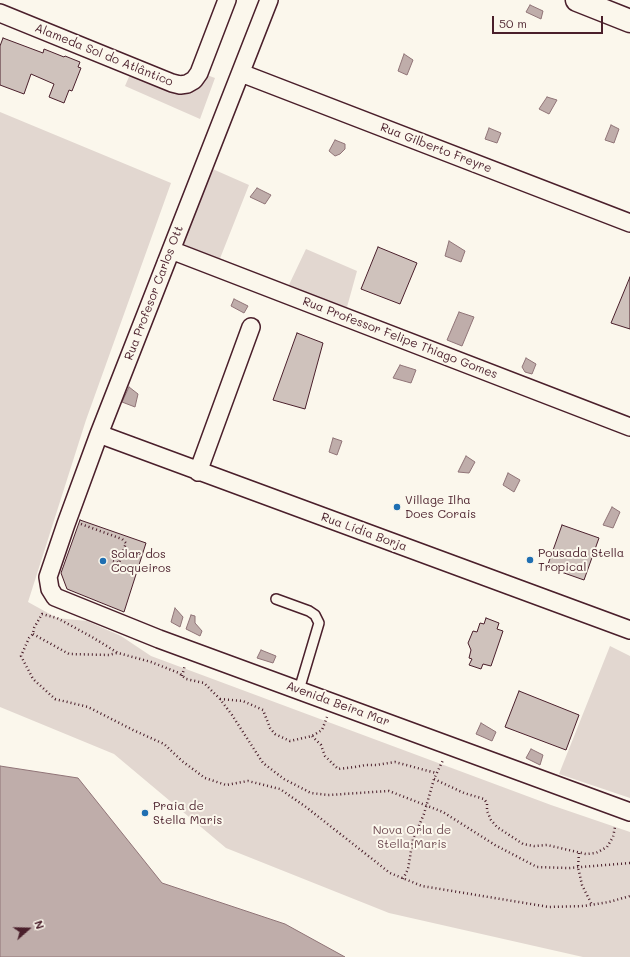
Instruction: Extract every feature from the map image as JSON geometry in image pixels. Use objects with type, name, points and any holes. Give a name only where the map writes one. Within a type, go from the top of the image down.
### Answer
[{"type":"main road","points":[[577,0],[630,21]]},
{"type":"street","name":"Alameda Sol do Atlântico","points":[[0,13],[172,83],[187,84],[194,80],[199,73],[226,0]]},
{"type":"street","name":"Rua Profesor Carlos Ott","points":[[50,589],[48,577],[99,434],[269,0]]},
{"type":"street","name":"Rua Gilberto Freyre","points":[[241,72],[630,223]]},
{"type":"street","name":"Rua Professor Felipe Thiago Gomes","points":[[171,250],[630,427]]},
{"type":"street","points":[[198,472],[251,327]]},
{"type":"street","name":"Rua Lídia Borja","points":[[99,434],[198,472],[630,630]]},
{"type":"street","name":"Avenida Beira Mar","points":[[50,589],[55,597],[159,639],[630,812]]},
{"type":"lane","points":[[276,599],[309,611],[315,616],[319,623],[299,690]]},
{"type":"path","points":[[78,523],[122,539],[126,542],[119,563],[113,561]]},
{"type":"path","points":[[630,863],[578,867],[537,867],[494,845],[443,812],[389,790],[328,795],[311,793],[284,779],[263,763],[232,715],[220,699],[204,683],[186,679],[179,673],[151,662],[118,653],[57,618],[42,614],[21,656],[33,679],[55,699],[88,707],[164,744],[182,761],[205,778],[226,785],[248,781],[280,790],[306,807],[390,873],[422,886],[549,907],[592,905],[630,896]]},
{"type":"path","points":[[33,634],[69,654],[109,656],[118,653]]},
{"type":"path","points":[[220,699],[243,701],[263,710],[270,728],[275,734],[290,741],[312,736],[322,730],[328,715]]},
{"type":"path","points":[[312,736],[320,745],[325,756],[338,768],[395,762],[436,773]]},
{"type":"path","points":[[403,878],[408,869],[413,839],[424,814],[436,773],[450,745]]},
{"type":"path","points":[[434,779],[453,788],[484,799],[487,803],[487,811],[491,820],[523,844],[534,846],[547,845],[586,854],[596,853],[607,847],[613,836],[615,827]]},
{"type":"path","points":[[579,853],[578,867],[582,885],[592,905]]},
{"type":"green space","points":[[131,72],[186,90],[204,74],[215,78],[200,119],[125,86]]},
{"type":"green space","name":"Nova Orla de Stella Maris","points":[[0,112],[171,183],[86,420],[28,602],[57,618],[87,621],[121,636],[151,656],[551,805],[630,832],[630,957],[583,957],[389,913],[226,848],[114,754],[0,707]]},
{"type":"green space","points":[[208,167],[249,185],[219,261],[179,242]]},
{"type":"green space","points":[[306,249],[357,271],[347,307],[287,289]]},
{"type":"green space","points":[[610,646],[630,656],[630,798],[559,774]]},
{"type":"shaded area","points":[[530,5],[543,11],[541,19],[526,12]]},
{"type":"shaded area","points":[[404,54],[413,60],[407,75],[398,71]]},
{"type":"shaded area","points":[[547,97],[557,100],[549,114],[539,109]]},
{"type":"shaded area","points":[[611,125],[619,129],[614,143],[605,140]]},
{"type":"shaded area","points":[[489,128],[501,133],[497,143],[485,139]]},
{"type":"shaded area","points":[[335,140],[345,144],[345,149],[340,154],[335,156],[329,151]]},
{"type":"shaded area","points":[[257,188],[271,195],[265,204],[250,197]]},
{"type":"shaded area","points":[[449,241],[465,251],[461,262],[445,256]]},
{"type":"shaded area","points":[[234,299],[248,306],[244,313],[231,306]]},
{"type":"shaded area","points":[[459,312],[474,317],[462,346],[447,340]]},
{"type":"shaded area","points":[[526,358],[536,364],[532,374],[525,372],[522,367]]},
{"type":"shaded area","points":[[400,365],[416,370],[411,383],[393,378]]},
{"type":"shaded area","points":[[129,387],[138,394],[135,407],[122,402]]},
{"type":"shaded area","points":[[333,438],[342,441],[337,455],[329,452]]},
{"type":"shaded area","points":[[466,456],[475,462],[469,473],[458,472]]},
{"type":"shaded area","points":[[508,473],[520,480],[514,492],[503,485]]},
{"type":"shaded area","points":[[612,507],[620,512],[613,528],[603,525]]},
{"type":"shaded area","points":[[175,608],[183,617],[180,627],[171,622]]},
{"type":"shaded area","points":[[191,615],[195,616],[195,623],[202,631],[200,636],[186,629]]},
{"type":"shaded area","points":[[261,650],[276,656],[273,663],[257,658]]},
{"type":"shaded area","points":[[481,723],[496,732],[492,741],[476,734]]},
{"type":"shaded area","points":[[531,749],[543,755],[540,765],[526,758]]},
{"type":"shaded area","points":[[0,766],[78,778],[162,883],[285,924],[345,957],[0,957]]},
{"type":"building","points":[[3,38],[43,53],[44,49],[80,62],[78,67],[81,68],[72,91],[69,90],[64,103],[49,97],[54,84],[31,74],[24,94],[0,85],[0,46]]},
{"type":"building","points":[[378,247],[417,263],[400,304],[361,289]]},
{"type":"building","points":[[630,277],[630,329],[611,323]]},
{"type":"building","points":[[297,333],[323,343],[305,409],[273,400]]},
{"type":"building","name":"Solar dos Coqueiros","points":[[80,520],[146,543],[124,612],[67,589],[61,573]]},
{"type":"building","points":[[562,525],[599,538],[584,580],[547,567]]},
{"type":"building","points":[[486,618],[499,623],[497,629],[503,631],[491,666],[483,664],[481,669],[469,665],[472,659],[469,658],[471,650],[468,643],[473,631],[477,632],[480,623],[484,624]]},
{"type":"building","points":[[519,691],[579,715],[566,750],[505,727]]},
{"type":"place","name":"Village Ilha Does Corais","points":[[397,507]]},
{"type":"place","name":"Pousada Stella Tropical","points":[[530,560]]},
{"type":"place","name":"Solar dos Coqueiros","points":[[103,561]]},
{"type":"place","name":"Praia de Stella Maris","points":[[145,813]]}]
